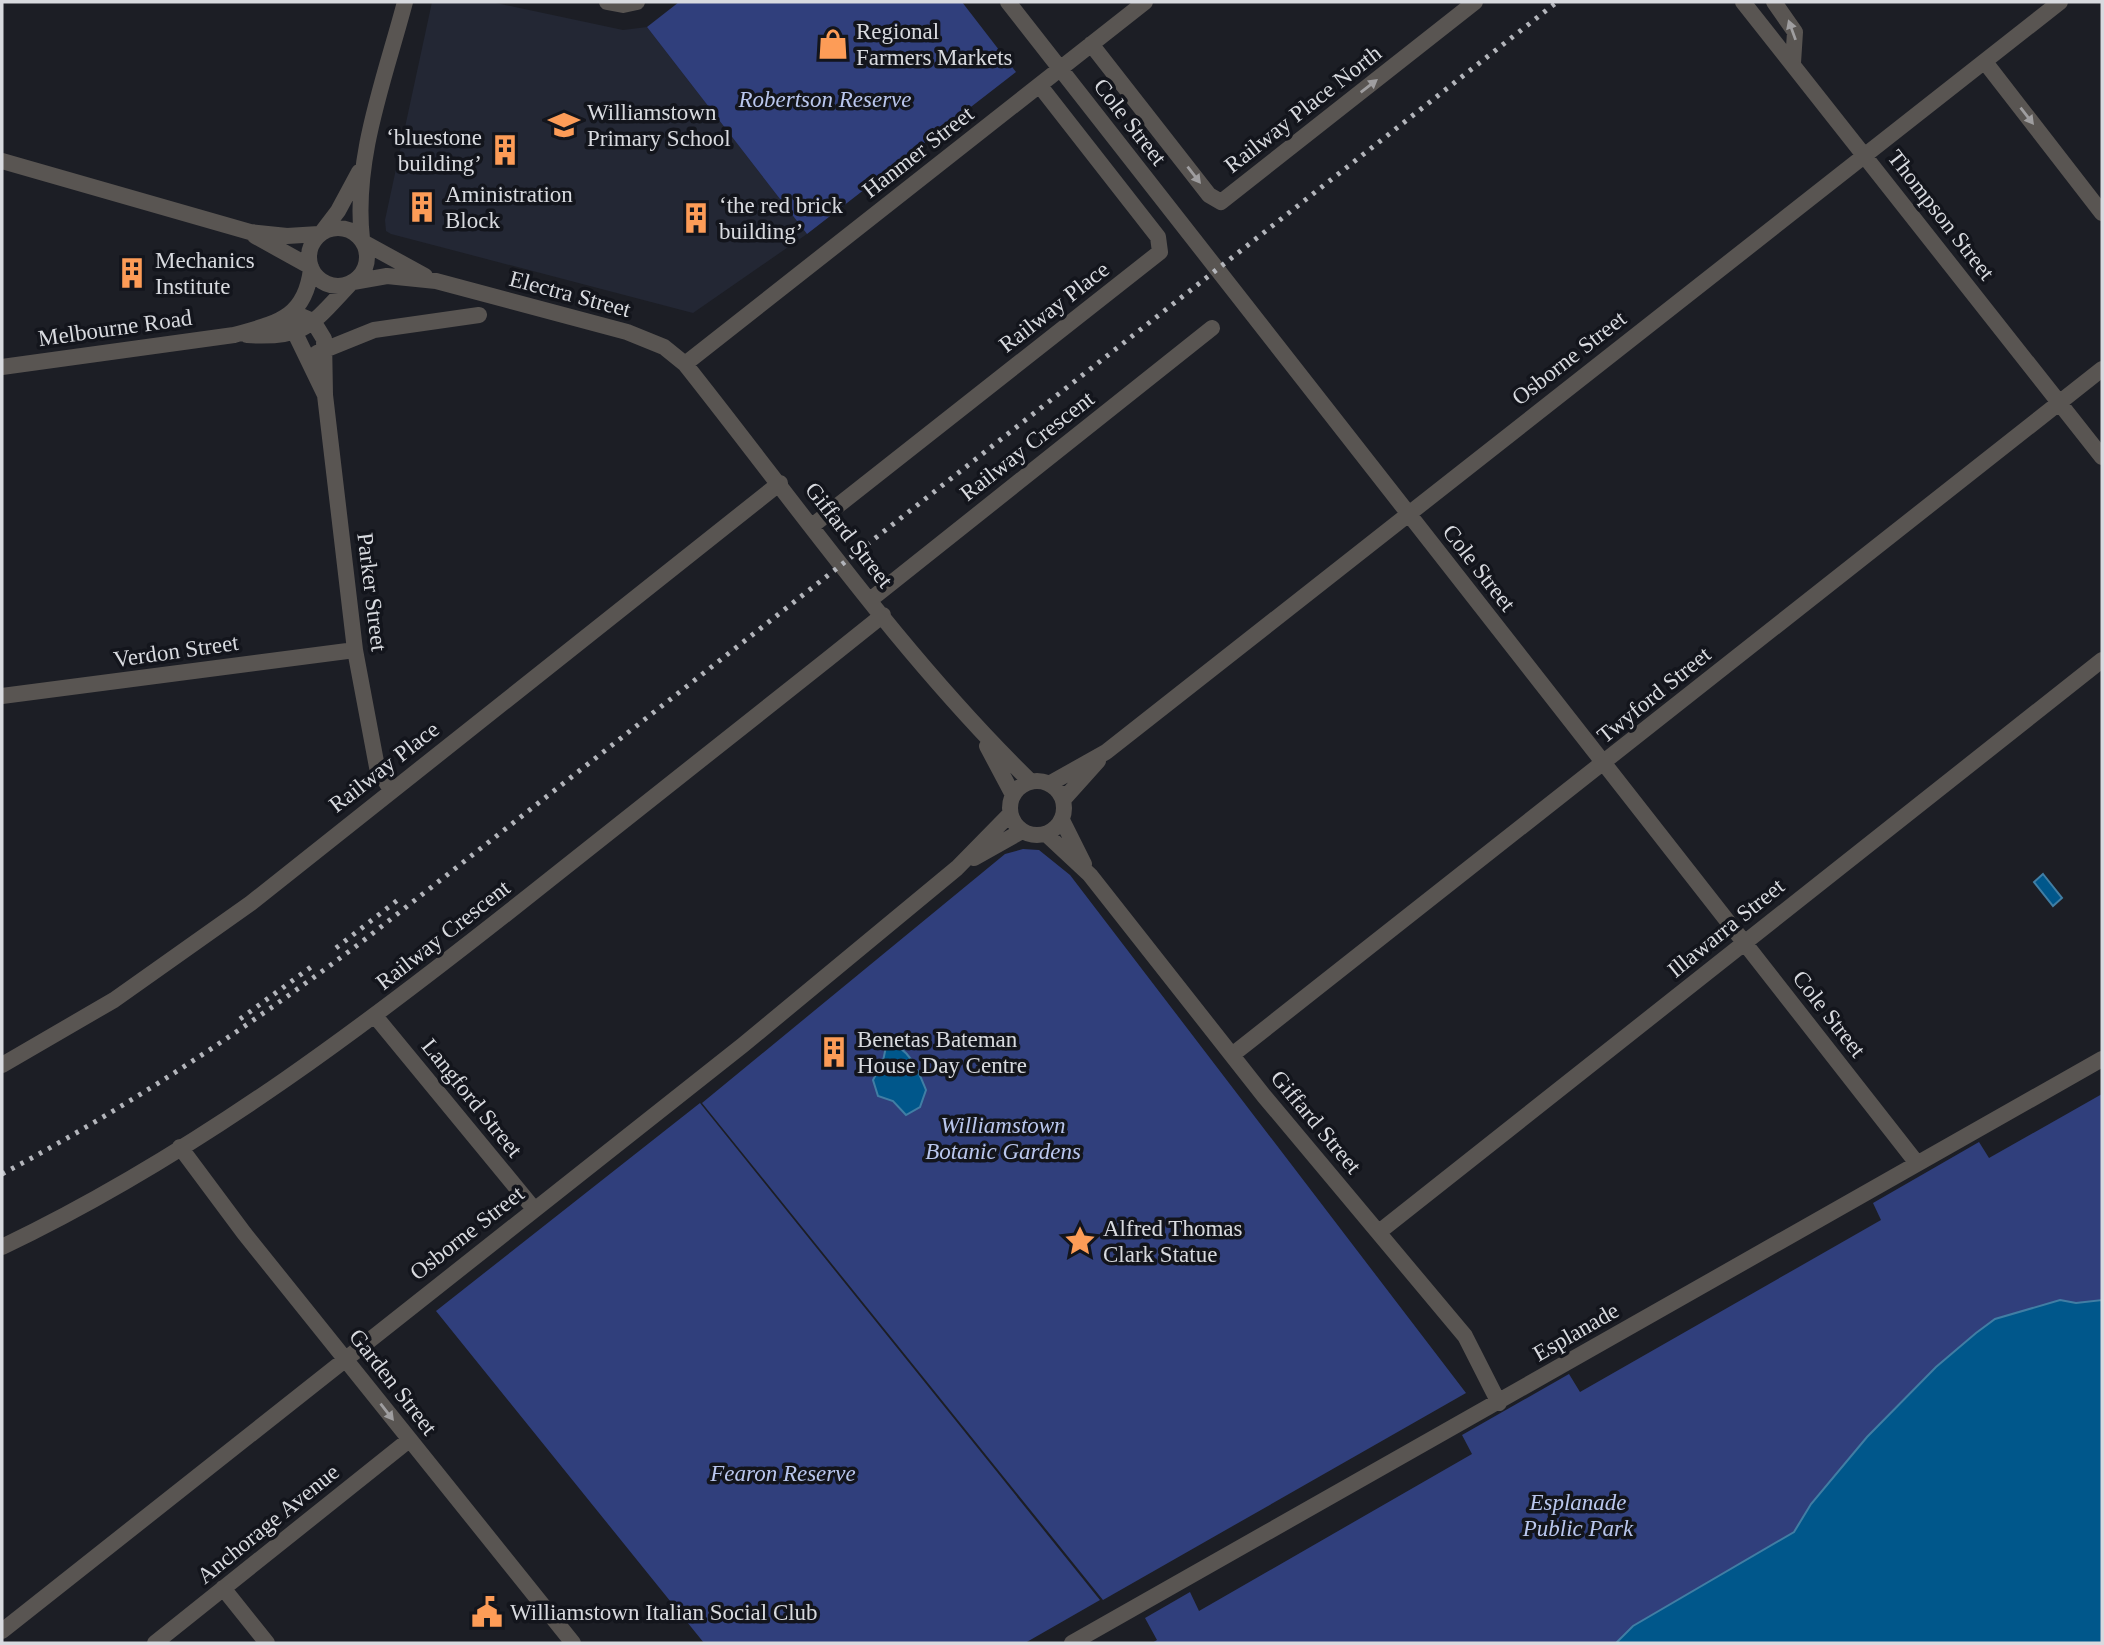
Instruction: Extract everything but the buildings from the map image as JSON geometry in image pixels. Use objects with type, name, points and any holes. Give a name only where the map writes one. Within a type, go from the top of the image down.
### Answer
[{"type":"street","points":[[250,232],[311,268],[319,279],[330,285],[352,282],[366,264],[359,198],[363,163],[405,2]]},
{"type":"street","points":[[607,2],[623,5],[637,2]]},
{"type":"street","name":"Cole Street","points":[[1008,2],[1916,1162]]},
{"type":"street","name":"Hanmer Street","points":[[685,364],[1145,2]]},
{"type":"street","name":"Railway Place North","points":[[1091,44],[1209,195],[1221,202],[1475,2]]},
{"type":"street","name":"Thompson Street","points":[[1743,2],[2102,457]]},
{"type":"street","points":[[1774,2],[1795,32],[1793,62]]},
{"type":"street","name":"Osborne Street","points":[[1049,783],[1106,752],[1864,153],[1986,62],[2060,2]]},
{"type":"street","points":[[1986,62],[2102,213]]},
{"type":"street","name":"Railway Place","points":[[812,526],[1160,252],[1158,237],[1040,86]]},
{"type":"street","points":[[2,161],[250,232],[287,236],[345,228],[362,240]]},
{"type":"street","points":[[295,333],[292,312],[306,294],[311,268],[309,251],[338,211],[363,163]]},
{"type":"street","name":"Electra Street","points":[[362,240],[436,281]]},
{"type":"street","name":"Electra Street","points":[[352,282],[387,276],[436,281],[627,332],[664,347],[685,364]]},
{"type":"street","name":"Melbourne Road","points":[[234,335],[280,337],[295,333],[313,321],[352,282]]},
{"type":"street","points":[[292,312],[313,321]]},
{"type":"street","name":"Melbourne Road","points":[[2,367],[234,335],[279,321],[292,312]]},
{"type":"street","points":[[309,356],[374,330],[480,315]]},
{"type":"street","name":"Parker Street","points":[[313,321],[323,334],[325,395],[355,650],[376,767],[391,790]]},
{"type":"street","name":"Railway Crescent","points":[[870,600],[1212,328]]},
{"type":"street","name":"Parker Street","points":[[295,333],[309,356],[325,395]]},
{"type":"street","name":"Giffard Street","points":[[685,364],[870,600],[979,732],[1031,782]]},
{"type":"street","name":"Twyford Street","points":[[1232,1055],[2102,369]]},
{"type":"street","name":"Railway Place","points":[[2,1065],[114,1000],[251,902],[780,483]]},
{"type":"street","name":"Railway Crescent","points":[[2,1247],[55,1222],[282,1083],[375,1016],[883,615]]},
{"type":"street","name":"Verdon Street","points":[[2,696],[355,650]]},
{"type":"street","name":"Illawarra Street","points":[[1379,1232],[2102,660]]},
{"type":"street","name":"Giffard Street","points":[[979,732],[1013,795]]},
{"type":"street","name":"Osborne Street","points":[[1063,800],[1106,752]]},
{"type":"street","points":[[1031,782],[1049,783],[1063,800],[1062,820],[1046,834],[1032,835],[1022,831],[1010,814],[1013,795],[1031,782]]},
{"type":"street","name":"Osborne Street","points":[[2,1631],[743,1045],[957,868],[1010,814]]},
{"type":"street","name":"Giffard Street","points":[[1062,820],[1090,875]]},
{"type":"street","name":"Osborne Street","points":[[957,868],[1022,831]]},
{"type":"street","name":"Giffard Street","points":[[1046,834],[1090,875],[1232,1055],[1465,1336],[1499,1403]]},
{"type":"street","name":"Langford Street","points":[[375,1016],[534,1209]]},
{"type":"street","name":"Esplanade","points":[[1072,1643],[1499,1403],[1916,1162],[2102,1059]]},
{"type":"street","name":"Garden Street","points":[[180,1147],[244,1233],[573,1643]]},
{"type":"street","name":"Anchorage Avenue","points":[[155,1643],[410,1440]]},
{"type":"street","points":[[223,1588],[267,1643]]},
{"type":"shaded area","name":"Williamstown Primary School","points":[[432,2],[491,2],[623,30],[647,27],[807,234],[693,313],[386,231],[385,220]]},
{"type":"shaded area","points":[[2043,874],[2062,898],[2053,906],[2034,882]]},
{"type":"shaded area","points":[[887,1042],[902,1049],[907,1055],[926,1090],[920,1107],[906,1115],[893,1101],[878,1096],[873,1080],[883,1061]]},
{"type":"shaded area","points":[[2060,1300],[2076,1303],[2102,1300],[2102,1643],[1616,1643],[1633,1626],[1794,1532],[1811,1504],[1867,1437],[1936,1367],[1976,1333],[1995,1319]]},
{"type":"green space","name":"Robertson Reserve","points":[[679,2],[962,2],[1016,72],[807,234],[647,27]]},
{"type":"green space","name":"Williamstown Botanic Gardens","points":[[1023,849],[1039,850],[1070,875],[1466,1393],[1103,1600],[702,1103],[1005,854]]},
{"type":"green space","name":"Esplanade Public Park","points":[[2102,1094],[2102,1300],[2076,1303],[2060,1300],[1995,1319],[1936,1367],[1867,1437],[1820,1493],[1794,1532],[1633,1626],[1616,1643],[1152,1643],[1157,1640],[1145,1618],[1190,1592],[1199,1611],[1472,1454],[1462,1435],[1569,1374],[1580,1392],[1881,1220],[1873,1203],[1979,1142],[1989,1158]]},
{"type":"green space","name":"Fearon Reserve","points":[[700,1103],[1100,1600],[1025,1643],[704,1643],[436,1311]]},
{"type":"railway","points":[[2,1174],[187,1065],[276,1005],[363,941],[1557,2]]},
{"type":"railway","points":[[336,948],[399,899]]},
{"type":"railway","points":[[240,1019],[311,967]]},
{"type":"place","name":"Regional Farmers Markets","points":[[833,44]]},
{"type":"place","name":"Williamstown Primary School","points":[[564,125]]},
{"type":"place","name":"‘bluestone building’","points":[[505,150]]},
{"type":"place","name":"Aministration Block","points":[[422,207]]},
{"type":"place","name":"‘the red brick building’","points":[[696,218]]},
{"type":"place","name":"Mechanics Institute","points":[[132,273]]},
{"type":"place","name":"Benetas Bateman House Day Centre","points":[[834,1052]]},
{"type":"place","name":"Alfred Thomas Clark Statue","points":[[1080,1241]]},
{"type":"place","name":"Williamstown Italian Social Club","points":[[487,1612]]}]
